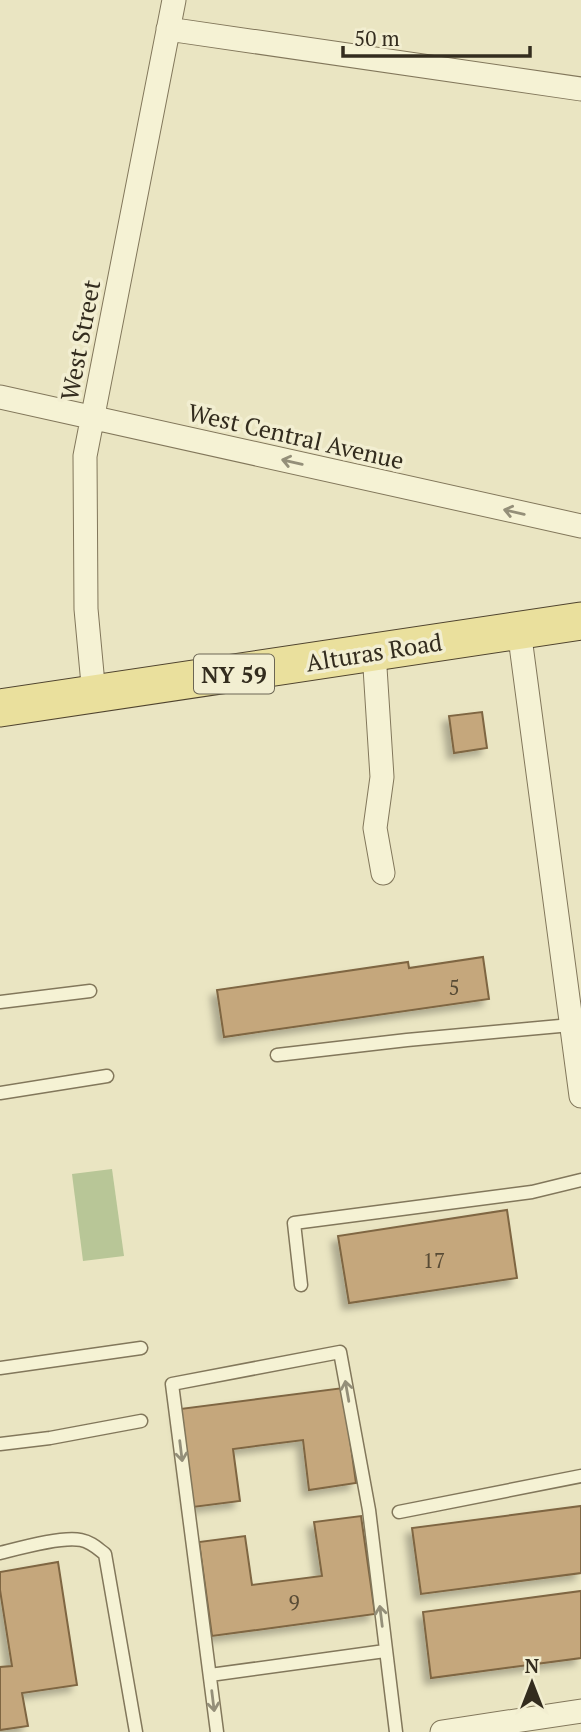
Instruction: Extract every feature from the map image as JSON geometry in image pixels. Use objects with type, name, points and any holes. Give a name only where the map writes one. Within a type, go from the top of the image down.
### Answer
[{"type":"main road","name":"Alturas Road","points":[[0,708],[581,621]]},
{"type":"street","name":"West Street","points":[[94,695],[86,609],[85,456],[174,0]]},
{"type":"street","points":[[168,29],[581,89]]},
{"type":"street","name":"West Central Avenue","points":[[0,397],[581,526]]},
{"type":"street","points":[[519,631],[581,1096]]},
{"type":"street","points":[[374,652],[382,778],[375,828],[383,873]]},
{"type":"street","points":[[442,1732],[581,1711]]},
{"type":"lane","points":[[0,1002],[90,991]]},
{"type":"lane","points":[[277,1055],[572,1025]]},
{"type":"lane","points":[[0,1093],[107,1076]]},
{"type":"lane","points":[[301,1285],[294,1223],[532,1192],[581,1180]]},
{"type":"lane","points":[[0,1368],[141,1348]]},
{"type":"lane","points":[[217,1732],[172,1384],[340,1352],[369,1510],[396,1732]]},
{"type":"lane","points":[[0,1444],[50,1438],[141,1421]]},
{"type":"lane","points":[[399,1512],[581,1476]]},
{"type":"lane","points":[[0,1553],[79,1539],[92,1544],[104,1554],[136,1732]]},
{"type":"lane","points":[[210,1675],[386,1651]]},
{"type":"green space","points":[[112,1169],[124,1256],[83,1261],[72,1174]]},
{"type":"building","points":[[482,712],[487,748],[454,753],[449,716]]},
{"type":"building","points":[[483,957],[489,999],[224,1037],[217,990],[408,962],[409,968]]},
{"type":"building","points":[[507,1210],[517,1278],[349,1303],[338,1236]]},
{"type":"building","points":[[343,1388],[356,1483],[309,1490],[303,1440],[233,1449],[240,1501],[193,1507],[180,1409]]},
{"type":"building","points":[[581,1506],[581,1573],[421,1594],[412,1528]]},
{"type":"building","points":[[361,1516],[375,1614],[212,1636],[199,1542],[245,1536],[252,1585],[322,1576],[314,1522]]},
{"type":"building","points":[[58,1562],[77,1685],[22,1693],[28,1726],[0,1730],[0,1667],[12,1666],[0,1590],[0,1572]]},
{"type":"building","points":[[581,1591],[581,1658],[431,1678],[423,1612]]}]
